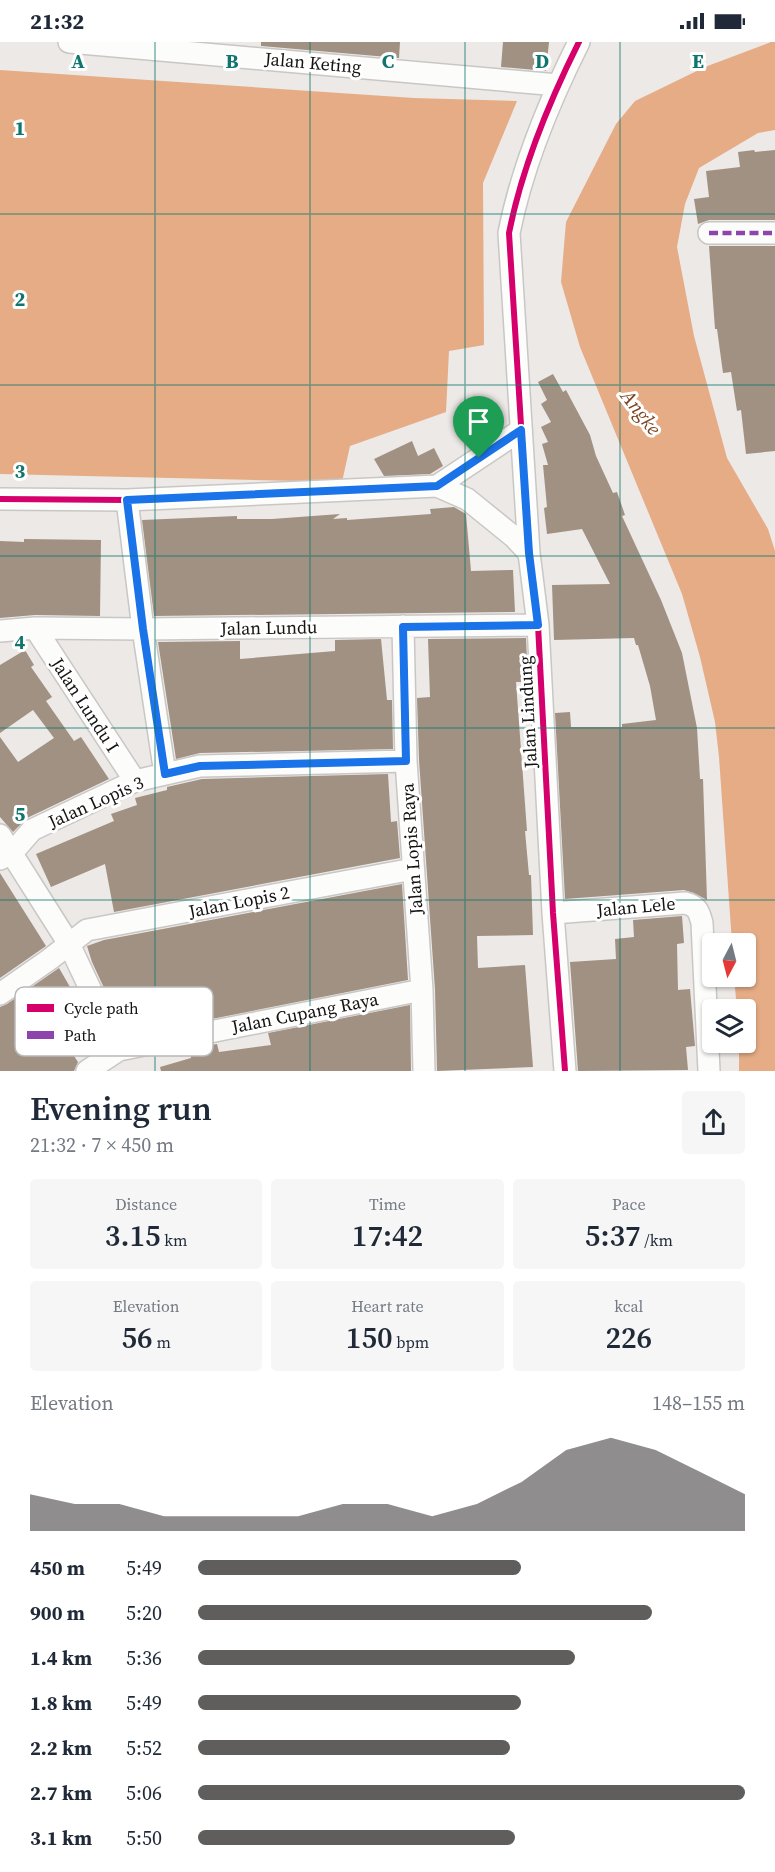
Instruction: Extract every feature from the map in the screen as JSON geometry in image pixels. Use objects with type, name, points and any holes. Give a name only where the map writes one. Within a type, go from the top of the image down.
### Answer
[{"type":"street","name":"Jalan Keting","points":[[69,42],[558,84]]},
{"type":"street","name":"Jalan Lindung","points":[[565,1071],[553,914],[538,625],[529,553],[509,233],[516,199],[558,84],[579,42]]},
{"type":"street","points":[[709,233],[775,233]]},
{"type":"street","points":[[437,486],[521,430]]},
{"type":"street","points":[[0,499],[127,500],[437,486],[467,499],[514,537],[529,553]]},
{"type":"street","points":[[127,500],[143,629],[165,774]]},
{"type":"street","name":"Jalan Lundu","points":[[0,631],[35,628],[538,625]]},
{"type":"street","name":"Jalan Lopis Raya","points":[[403,627],[406,761],[422,990],[424,1071]]},
{"type":"street","name":"Jalan Lundu I","points":[[35,628],[135,781]]},
{"type":"street","name":"Jalan Lopis 3","points":[[4,849],[32,830],[135,781],[200,766],[406,761]]},
{"type":"street","points":[[4,849],[69,944],[89,987]]},
{"type":"street","name":"Jalan Lopis 2","points":[[0,994],[87,930],[413,868]]},
{"type":"street","name":"Jalan Lele","points":[[553,914],[685,903],[694,905],[699,911],[702,923],[709,1071]]},
{"type":"street","name":"Jalan Cupang Raya","points":[[213,1031],[422,990]]},
{"type":"street","name":"Jalan Cupang Raya","points":[[87,1071],[110,1056]]},
{"type":"water","name":"Angke","points":[[775,42],[775,130],[758,133],[699,168],[685,204],[677,247],[694,336],[727,458],[768,529],[775,551],[775,1071],[739,1071],[739,1053],[756,1053],[756,999],[736,999],[735,987],[756,987],[756,933],[731,933],[719,757],[715,722],[700,657],[682,594],[580,347],[561,282],[566,222],[616,124],[635,101],[705,67]]},
{"type":"water","points":[[0,70],[414,98],[517,101],[483,183],[484,345],[449,351],[446,412],[350,446],[342,482],[0,474]]},
{"type":"building","points":[[261,42],[400,42],[399,58],[261,46]]},
{"type":"building","points":[[503,42],[549,42],[546,71],[501,67]]},
{"type":"building","points":[[754,150],[755,152],[775,150],[775,220],[709,220],[698,224],[694,199],[709,197],[706,171],[740,167],[738,152]]},
{"type":"building","points":[[709,246],[775,246],[775,451],[746,454],[741,410],[737,411],[731,372],[723,373],[717,329],[715,329]]},
{"type":"building","points":[[553,374],[563,392],[566,390],[590,435],[596,456],[613,493],[617,492],[625,515],[622,516],[661,600],[682,653],[697,728],[700,779],[703,779],[707,900],[684,890],[565,899],[555,713],[570,712],[571,727],[622,727],[622,724],[656,720],[650,686],[634,638],[554,640],[552,585],[610,584],[582,529],[547,534],[543,465],[548,465],[542,444],[548,442],[541,427],[551,422],[541,404],[547,400],[538,382]]},
{"type":"building","points":[[412,441],[418,456],[434,448],[443,466],[430,474],[384,476],[374,459]]},
{"type":"building","points":[[454,507],[466,514],[471,571],[513,570],[515,612],[154,616],[142,520],[237,516],[237,519],[272,519],[340,514],[333,519],[347,518],[347,520],[431,514],[430,509]]},
{"type":"building","points":[[24,539],[101,540],[100,616],[35,615],[0,618],[0,541],[24,542]]},
{"type":"building","points":[[526,638],[528,682],[516,682],[527,831],[525,831],[529,875],[531,875],[533,935],[477,936],[478,968],[525,965],[533,1067],[437,1071],[435,990],[419,760],[417,698],[430,697],[428,639]]},
{"type":"building","points":[[381,639],[387,700],[392,700],[393,749],[200,753],[176,759],[158,642],[240,641],[240,659],[335,651],[335,640]]},
{"type":"building","points":[[25,650],[34,665],[31,667],[52,697],[46,701],[74,741],[81,737],[109,779],[27,818],[13,832],[0,817],[0,737],[18,762],[54,738],[33,710],[0,733],[0,665]]},
{"type":"building","points":[[388,774],[391,822],[397,821],[400,858],[114,912],[105,864],[51,887],[36,854],[114,821],[111,814],[137,805],[135,798],[167,790],[167,787],[202,779]]},
{"type":"building","points":[[0,873],[46,946],[0,978]]},
{"type":"building","points":[[402,884],[408,980],[213,1019],[213,987],[104,987],[87,946],[104,940]]},
{"type":"building","points":[[682,916],[684,943],[677,944],[678,990],[690,989],[695,1046],[686,1047],[688,1070],[578,1071],[570,962],[616,959],[615,939],[634,937],[633,920]]},
{"type":"building","points":[[59,968],[70,987],[32,987]]},
{"type":"building","points":[[15,998],[15,1056],[74,1056],[78,1062],[74,1071],[0,1071],[0,1007]]},
{"type":"building","points":[[410,1005],[411,1071],[161,1071],[160,1067],[191,1058],[191,1056],[213,1056],[213,1045],[217,1044],[219,1052],[271,1045],[268,1033]]},
{"type":"marked path","points":[[709,233],[775,233]]},
{"type":"cycle path","points":[[565,1071],[553,913],[538,625],[529,553],[509,233],[529,159],[557,88],[579,42]]},
{"type":"cycle path","points":[[0,499],[127,500],[437,486],[521,430]]},
{"type":"route","points":[[521,430],[529,553],[538,625],[403,627],[406,761],[200,766],[165,774],[143,629],[127,500],[437,486],[479,458],[521,430]]}]
